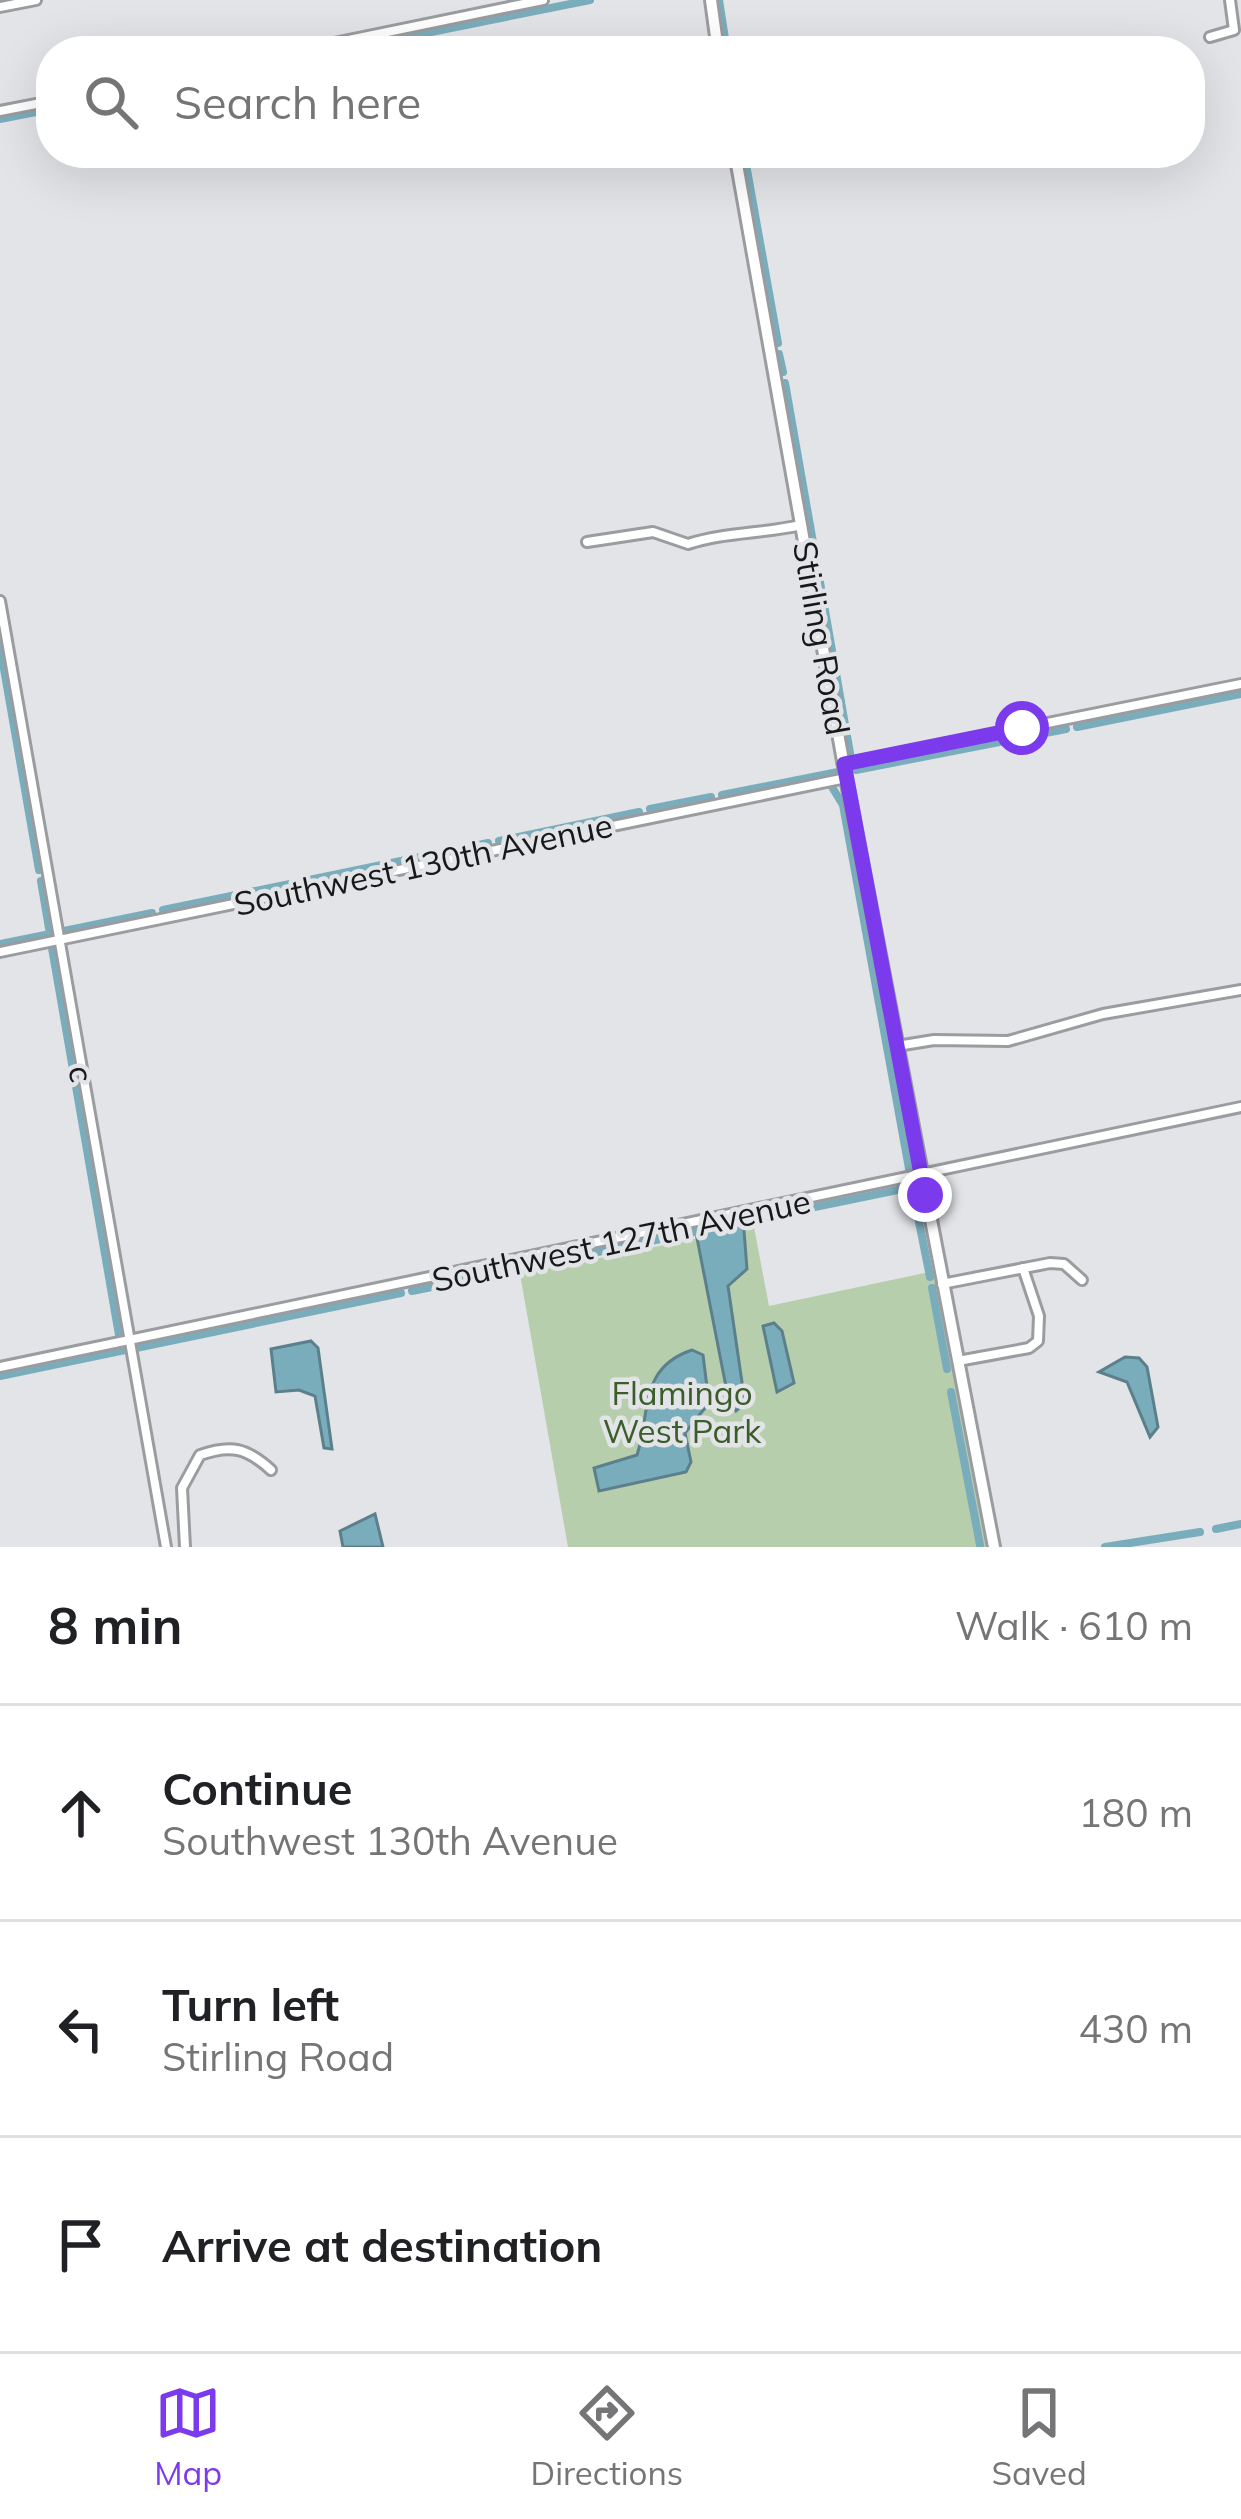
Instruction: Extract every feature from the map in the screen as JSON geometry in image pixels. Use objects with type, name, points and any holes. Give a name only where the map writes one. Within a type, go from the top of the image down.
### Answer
[{"type":"street","points":[[0,7],[36,0]]},
{"type":"street","points":[[368,36],[542,0]]},
{"type":"street","points":[[711,0],[716,36]]},
{"type":"street","points":[[1210,37],[1234,30],[1230,0]]},
{"type":"street","points":[[0,111],[36,103]]},
{"type":"street","name":"Stirling Road","points":[[738,168],[844,764],[994,1547]]},
{"type":"street","points":[[587,542],[653,532],[688,544],[714,535],[746,536],[801,525]]},
{"type":"street","name":"c","points":[[0,601],[166,1547]]},
{"type":"street","points":[[844,764],[1241,684]]},
{"type":"street","name":"Southwest 130th Avenue","points":[[0,952],[847,778]]},
{"type":"street","points":[[897,1046],[934,1040],[1008,1041],[1102,1014],[1241,990]]},
{"type":"street","name":"Southwest 127th Avenue","points":[[0,1367],[1241,1107]]},
{"type":"street","points":[[942,1284],[1064,1264],[1082,1280]]},
{"type":"street","points":[[958,1360],[1029,1348],[1038,1341],[1040,1316],[1023,1268]]},
{"type":"street","points":[[185,1547],[182,1488],[200,1455],[223,1447],[250,1451],[271,1470]]},
{"type":"green space","name":"Flamingo West Park","points":[[754,1227],[769,1306],[934,1271],[987,1547],[568,1547],[520,1274]]},
{"type":"water","points":[[750,1222],[744,1231],[747,1269],[728,1286],[745,1403],[736,1411],[728,1397],[696,1233]]},
{"type":"water","points":[[774,1323],[782,1331],[794,1383],[777,1392],[763,1326]]},
{"type":"water","points":[[311,1341],[318,1348],[332,1449],[324,1448],[315,1396],[299,1390],[276,1392],[271,1349]]},
{"type":"water","points":[[692,1350],[703,1355],[709,1403],[685,1433],[691,1462],[686,1472],[599,1491],[594,1468],[637,1455],[655,1380],[675,1358]]},
{"type":"water","points":[[1125,1357],[1139,1358],[1147,1367],[1158,1427],[1150,1437],[1127,1382],[1099,1372]]},
{"type":"water","points":[[375,1514],[383,1547],[343,1547],[340,1531]]},
{"type":"waterway","points":[[411,36],[590,0]]},
{"type":"waterway","points":[[719,0],[725,36]]},
{"type":"waterway","points":[[0,119],[36,112]]},
{"type":"waterway","points":[[747,168],[778,343]]},
{"type":"waterway","points":[[779,354],[783,372]]},
{"type":"waterway","points":[[785,383],[850,753]]},
{"type":"waterway","points":[[0,646],[39,870]]},
{"type":"waterway","points":[[1077,727],[1241,694]]},
{"type":"waterway","points":[[856,770],[1066,729]]},
{"type":"waterway","points":[[722,795],[838,772]]},
{"type":"waterway","points":[[832,787],[843,805],[910,1174]]},
{"type":"waterway","points":[[650,809],[711,797]]},
{"type":"waterway","points":[[499,841],[639,812]]},
{"type":"waterway","points":[[163,910],[488,843]]},
{"type":"waterway","points":[[0,944],[50,934],[41,881]]},
{"type":"waterway","points":[[64,931],[152,913]]},
{"type":"waterway","points":[[52,948],[119,1335]]},
{"type":"waterway","points":[[525,1267],[912,1187],[930,1277]]},
{"type":"waterway","points":[[477,1277],[514,1270]]},
{"type":"waterway","points":[[412,1291],[466,1280]]},
{"type":"waterway","points":[[932,1288],[947,1369]]},
{"type":"waterway","points":[[136,1348],[401,1293]]},
{"type":"waterway","points":[[0,1376],[125,1350]]},
{"type":"waterway","points":[[951,1392],[980,1545]]},
{"type":"waterway","points":[[1216,1529],[1241,1524]]},
{"type":"waterway","points":[[1105,1547],[1200,1532]]},
{"type":"route","points":[[925,1195],[844,764],[1022,728]]}]
